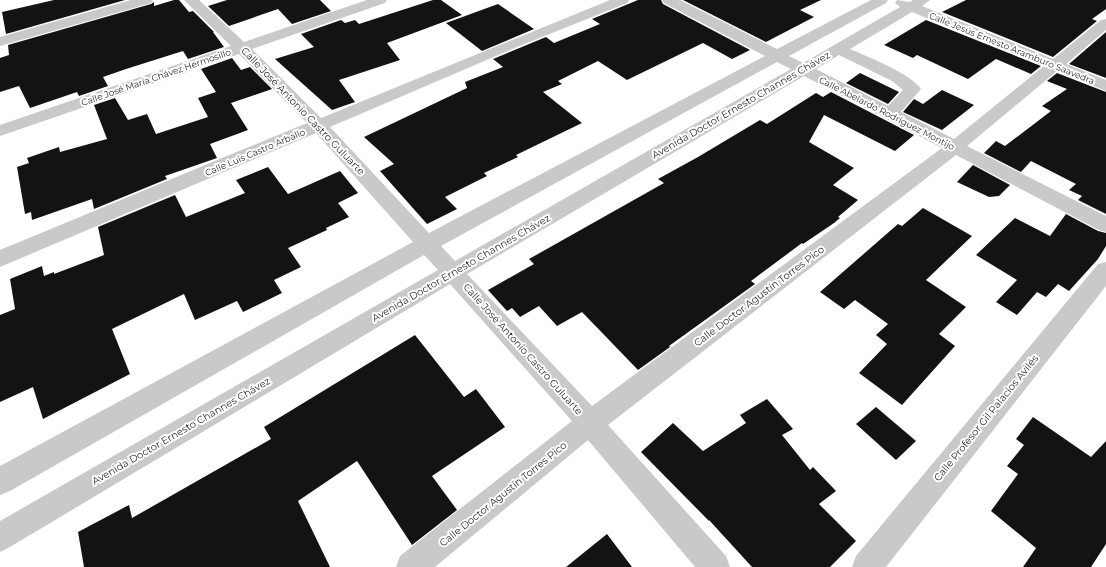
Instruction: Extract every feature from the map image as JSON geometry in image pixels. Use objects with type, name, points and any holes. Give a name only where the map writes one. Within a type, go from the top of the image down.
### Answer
[{"type":"street","points":[[0,42],[146,0]]},
{"type":"street","name":"Calle José Antonio Castro Guluarte","points":[[191,0],[242,48],[319,126],[590,423],[714,567]]},
{"type":"street","name":"Calle José María Chávez Hermosillo","points":[[0,131],[380,0]]},
{"type":"street","name":"Calle Luis Castro Arballo","points":[[0,259],[512,44],[622,0]]},
{"type":"street","name":"Calle Abelardo Rodríguez Montijo","points":[[669,0],[1106,225]]},
{"type":"street","points":[[0,481],[427,244],[881,0]]},
{"type":"street","name":"Avenida Doctor Ernesto Channes Chávez","points":[[0,537],[453,272],[804,70],[910,2]]},
{"type":"street","name":"Calle Jesús Ernesto Aramburo Saavedra","points":[[910,2],[1055,66],[1106,86]]},
{"type":"street","name":"Calle Doctor Agustín Torres Pico","points":[[411,567],[590,423],[955,147],[1106,23]]},
{"type":"street","points":[[838,49],[898,78],[913,90],[890,114]]},
{"type":"street","name":"Calle Profesor Gil Palacios Avilés","points":[[867,567],[1106,270]]},
{"type":"building","points":[[54,0],[125,0],[6,34],[2,12]]},
{"type":"building","points":[[179,0],[189,12],[193,11],[214,32],[224,47],[188,59],[183,51],[103,77],[108,86],[79,96],[77,92],[30,108],[19,86],[0,92],[0,58],[9,55],[8,45],[154,2],[154,6]]},
{"type":"building","points":[[227,0],[320,0],[331,11],[292,24],[278,9],[229,26],[208,6]]},
{"type":"building","points":[[433,0],[441,0],[462,15],[387,43],[400,60],[339,80],[355,102],[332,110],[275,59],[314,47],[301,34],[341,20],[345,23],[355,20],[359,24]]},
{"type":"building","points":[[638,0],[661,0],[663,4],[750,50],[732,59],[703,43],[627,80],[598,61],[558,81],[562,84],[543,92],[582,123],[516,155],[518,157],[484,173],[487,176],[445,197],[457,209],[427,224],[380,171],[394,164],[364,137],[467,88],[465,82],[503,67],[493,59],[546,37],[554,43],[600,24],[592,19]]},
{"type":"building","points":[[683,0],[821,0],[800,10],[814,17],[766,42]]},
{"type":"building","points":[[966,0],[1106,0],[1106,9],[1092,19],[1097,21],[1053,57],[942,12]]},
{"type":"building","points":[[498,4],[534,29],[482,51],[446,23]]},
{"type":"building","points":[[926,20],[1041,66],[1031,74],[996,59],[968,79],[917,55],[913,58],[884,45]]},
{"type":"building","points":[[1106,32],[1106,78],[1069,64]]},
{"type":"building","points":[[232,58],[241,70],[250,67],[272,89],[231,103],[248,130],[210,144],[217,158],[165,176],[167,179],[94,209],[92,199],[32,220],[31,212],[25,214],[17,167],[29,163],[27,158],[59,147],[60,152],[107,139],[94,105],[115,98],[128,120],[147,114],[156,134],[208,117],[198,98],[216,92],[201,69]]},
{"type":"building","points":[[860,73],[899,92],[888,104],[846,83]]},
{"type":"building","points":[[1057,73],[1106,92],[1106,214],[1078,200],[1082,196],[1069,190],[1076,184],[1031,161],[1021,172],[984,153],[996,141],[1005,146],[1051,111],[1042,106],[1067,89],[1047,81]]},
{"type":"building","points":[[942,90],[974,105],[942,130],[903,112],[914,99],[923,104]]},
{"type":"building","points":[[831,92],[914,135],[895,151],[824,115],[809,142],[854,168],[833,185],[858,200],[838,217],[840,218],[834,223],[803,244],[802,243],[751,281],[755,284],[638,370],[582,312],[557,326],[539,306],[520,317],[512,308],[507,311],[488,290],[534,264],[529,259],[664,183],[658,179],[760,120],[767,124],[816,93],[823,97]]},
{"type":"building","points":[[973,165],[1010,185],[999,196],[989,197],[957,182]]},
{"type":"building","points":[[268,167],[288,194],[340,171],[358,193],[338,203],[349,217],[326,228],[327,230],[288,248],[301,267],[274,280],[282,293],[243,312],[237,301],[195,320],[184,294],[112,329],[130,374],[43,419],[33,387],[0,402],[0,315],[15,309],[10,279],[42,266],[44,276],[54,272],[54,274],[104,255],[98,227],[175,195],[186,217],[245,193],[236,180]]},
{"type":"building","points":[[923,208],[972,236],[926,280],[966,307],[939,334],[955,346],[902,405],[859,373],[887,344],[876,335],[888,324],[855,300],[844,309],[820,292],[898,224],[902,226]]},
{"type":"building","points":[[1066,214],[1098,231],[1106,233],[1106,246],[1098,259],[1069,291],[1058,284],[1046,297],[1037,292],[1017,315],[996,302],[1017,280],[976,255],[1015,218],[1050,236]]},
{"type":"building","points":[[415,335],[464,397],[476,389],[505,427],[432,476],[457,510],[412,545],[357,461],[298,501],[330,567],[84,567],[78,532],[129,505],[132,518],[271,439],[264,427]]},
{"type":"building","points":[[767,399],[793,429],[782,435],[810,470],[813,467],[836,491],[819,504],[856,541],[830,567],[752,567],[709,520],[641,452],[673,423],[703,451],[746,423],[740,415]]},
{"type":"building","points":[[876,407],[916,441],[896,460],[856,424]]},
{"type":"building","points":[[1033,417],[1091,457],[1106,441],[1106,544],[1091,567],[1023,567],[1036,548],[991,511],[1018,474],[1007,466],[1024,445],[1016,439]]},
{"type":"building","points":[[607,534],[632,567],[566,567]]}]
